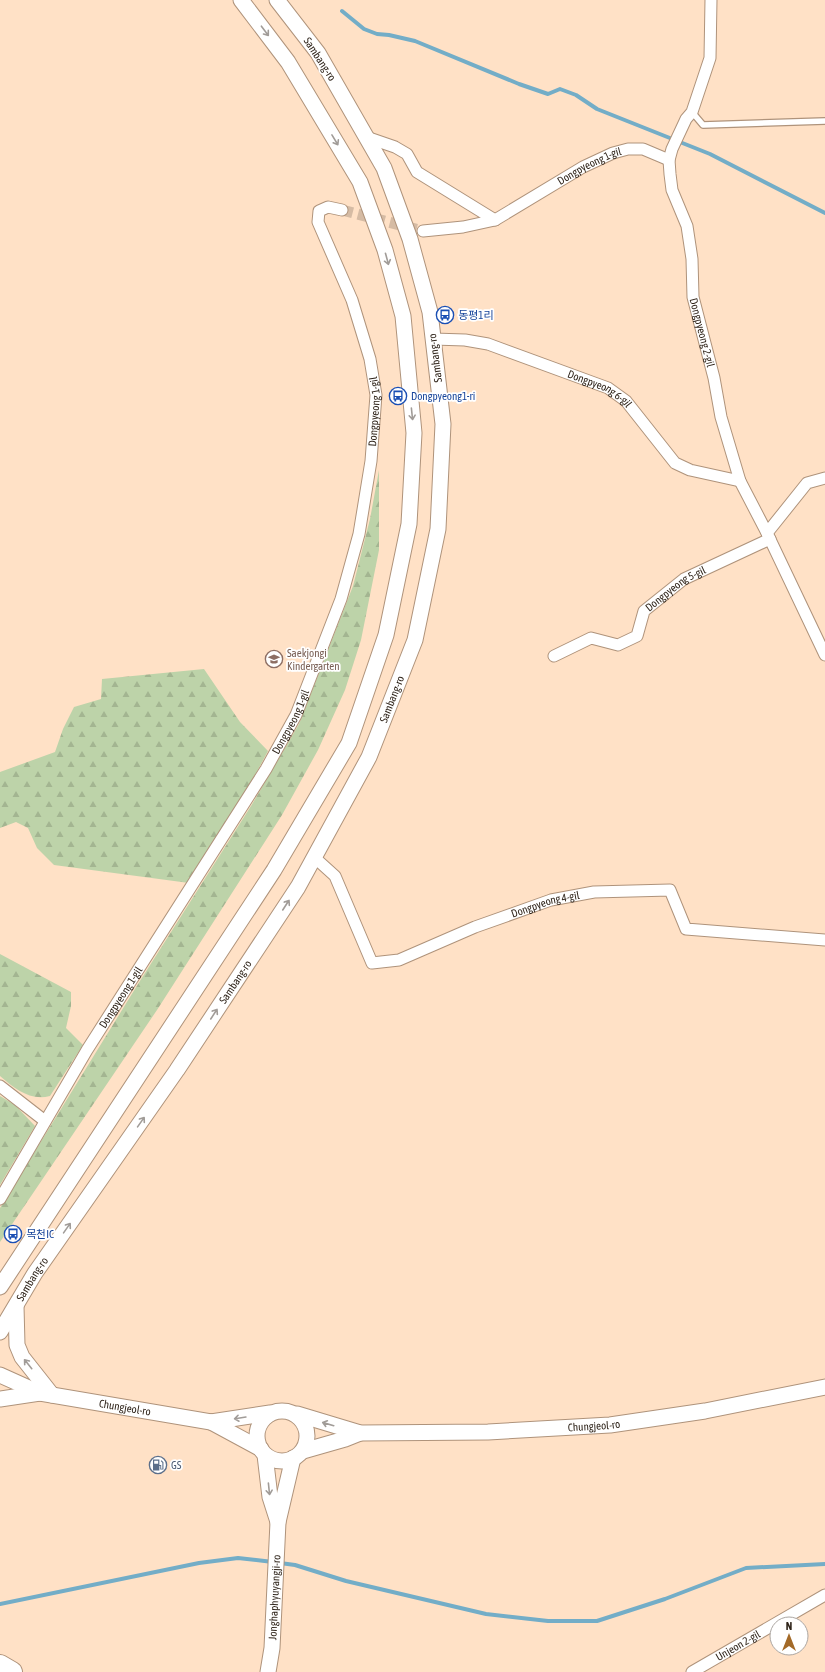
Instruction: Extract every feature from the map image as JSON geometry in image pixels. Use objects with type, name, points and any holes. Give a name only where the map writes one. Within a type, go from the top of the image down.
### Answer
[{"type":"highway","points":[[0,1665],[12,1672]]},
{"type":"street","points":[[0,1287],[274,870],[349,744],[386,635],[409,524],[414,433],[403,316],[385,250],[360,182],[288,62],[241,0]]},
{"type":"street","name":"Sambang-ro","points":[[0,1332],[35,1273],[182,1063],[298,887],[369,757],[415,640],[438,529],[443,424],[430,312],[410,239],[384,168],[318,53],[277,0]]},
{"type":"street","name":"Dongpyeong 2-gil","points":[[711,0],[710,58],[689,116],[672,149],[669,160],[672,190],[687,226],[692,259],[693,297],[714,378],[721,417],[740,481],[769,536],[825,655]]},
{"type":"street","points":[[366,136],[395,147],[407,154],[417,172],[494,220]]},
{"type":"street","name":"Dongpyeong 1-gil","points":[[423,231],[463,227],[494,220],[583,167],[613,153],[628,149],[643,149],[669,160]]},
{"type":"street","name":"Dongpyeong 1-gil","points":[[0,1199],[86,1050],[266,769],[296,715],[341,599],[361,519],[371,461],[376,395],[370,358],[352,300],[318,222],[319,211],[328,207],[342,210]]},
{"type":"street","name":"Dongpyeong 6-gil","points":[[433,339],[465,340],[488,344],[608,388],[626,401],[675,463],[690,470],[740,481]]},
{"type":"street","points":[[769,536],[807,483],[825,478]]},
{"type":"street","name":"Dongpyeong 5-gil","points":[[554,656],[591,638],[618,645],[637,636],[644,611],[684,579],[769,536]]},
{"type":"street","name":"Dongpyeong 4-gil","points":[[314,857],[335,876],[372,963],[399,960],[475,927],[551,900],[594,892],[670,890],[686,929],[825,940]]},
{"type":"street","points":[[0,1086],[45,1121]]},
{"type":"street","points":[[16,1306],[18,1345],[22,1357],[46,1394]]},
{"type":"street","name":"Chungjeol-ro","points":[[0,1375],[46,1394],[210,1422],[270,1413]]},
{"type":"street","name":"Chungjeol-ro","points":[[297,1414],[360,1433],[488,1432],[610,1425],[705,1411],[825,1388]]},
{"type":"street","name":"Chungjeol-ro","points":[[0,1399],[46,1394]]},
{"type":"street","points":[[283,1410],[297,1414],[302,1419],[308,1432],[306,1445],[298,1455],[278,1461],[263,1452],[258,1443],[257,1429],[264,1417],[270,1413],[283,1410]]},
{"type":"street","name":"Chungjeol-ro","points":[[210,1422],[263,1452]]},
{"type":"street","name":"Chungjeol-ro","points":[[298,1455],[345,1440],[360,1433]]},
{"type":"street","name":"Jonghaphyuyangji-ro","points":[[263,1452],[270,1497],[278,1522]]},
{"type":"street","name":"Jonghaphyuyangji-ro","points":[[268,1672],[272,1648],[278,1522],[298,1455]]},
{"type":"street","name":"Unjeon 2-gil","points":[[692,1672],[825,1595]]},
{"type":"lane","points":[[689,116],[703,125],[825,122]]},
{"type":"green space","points":[[379,470],[379,550],[361,640],[345,690],[318,750],[282,815],[157,1010],[0,1242],[0,1208],[138,984],[251,806],[299,724],[353,586],[370,519]]},
{"type":"green space","points":[[204,669],[240,722],[268,751],[239,805],[189,883],[54,865],[37,848],[28,828],[16,822],[0,828],[0,772],[55,752],[63,729],[74,707],[101,699],[102,679]]},
{"type":"green space","points":[[0,954],[71,992],[71,1006],[66,1028],[83,1045],[50,1096],[36,1097],[23,1093],[0,1076]]},
{"type":"green space","points":[[0,1096],[15,1105],[35,1126],[0,1185]]},
{"type":"waterway","points":[[342,11],[364,29],[377,34],[415,41],[519,84],[548,94],[560,89],[576,95],[597,109],[710,154],[825,213]]},
{"type":"waterway","points":[[0,1604],[199,1563],[238,1558],[273,1562]]},
{"type":"waterway","points":[[280,1563],[295,1565],[346,1581],[486,1614],[548,1621],[597,1621],[665,1599],[746,1568],[825,1564]]},
{"type":"tunnel","points":[[342,210],[423,231]]},
{"type":"place","name":"동평1리","points":[[445,315]]},
{"type":"place","name":"Dongpyeong1-ri","points":[[398,396]]},
{"type":"place","name":"Saekjongi Kindergarten","points":[[274,659]]},
{"type":"place","name":"목천IC","points":[[13,1234]]},
{"type":"place","name":"GS","points":[[158,1465]]}]
